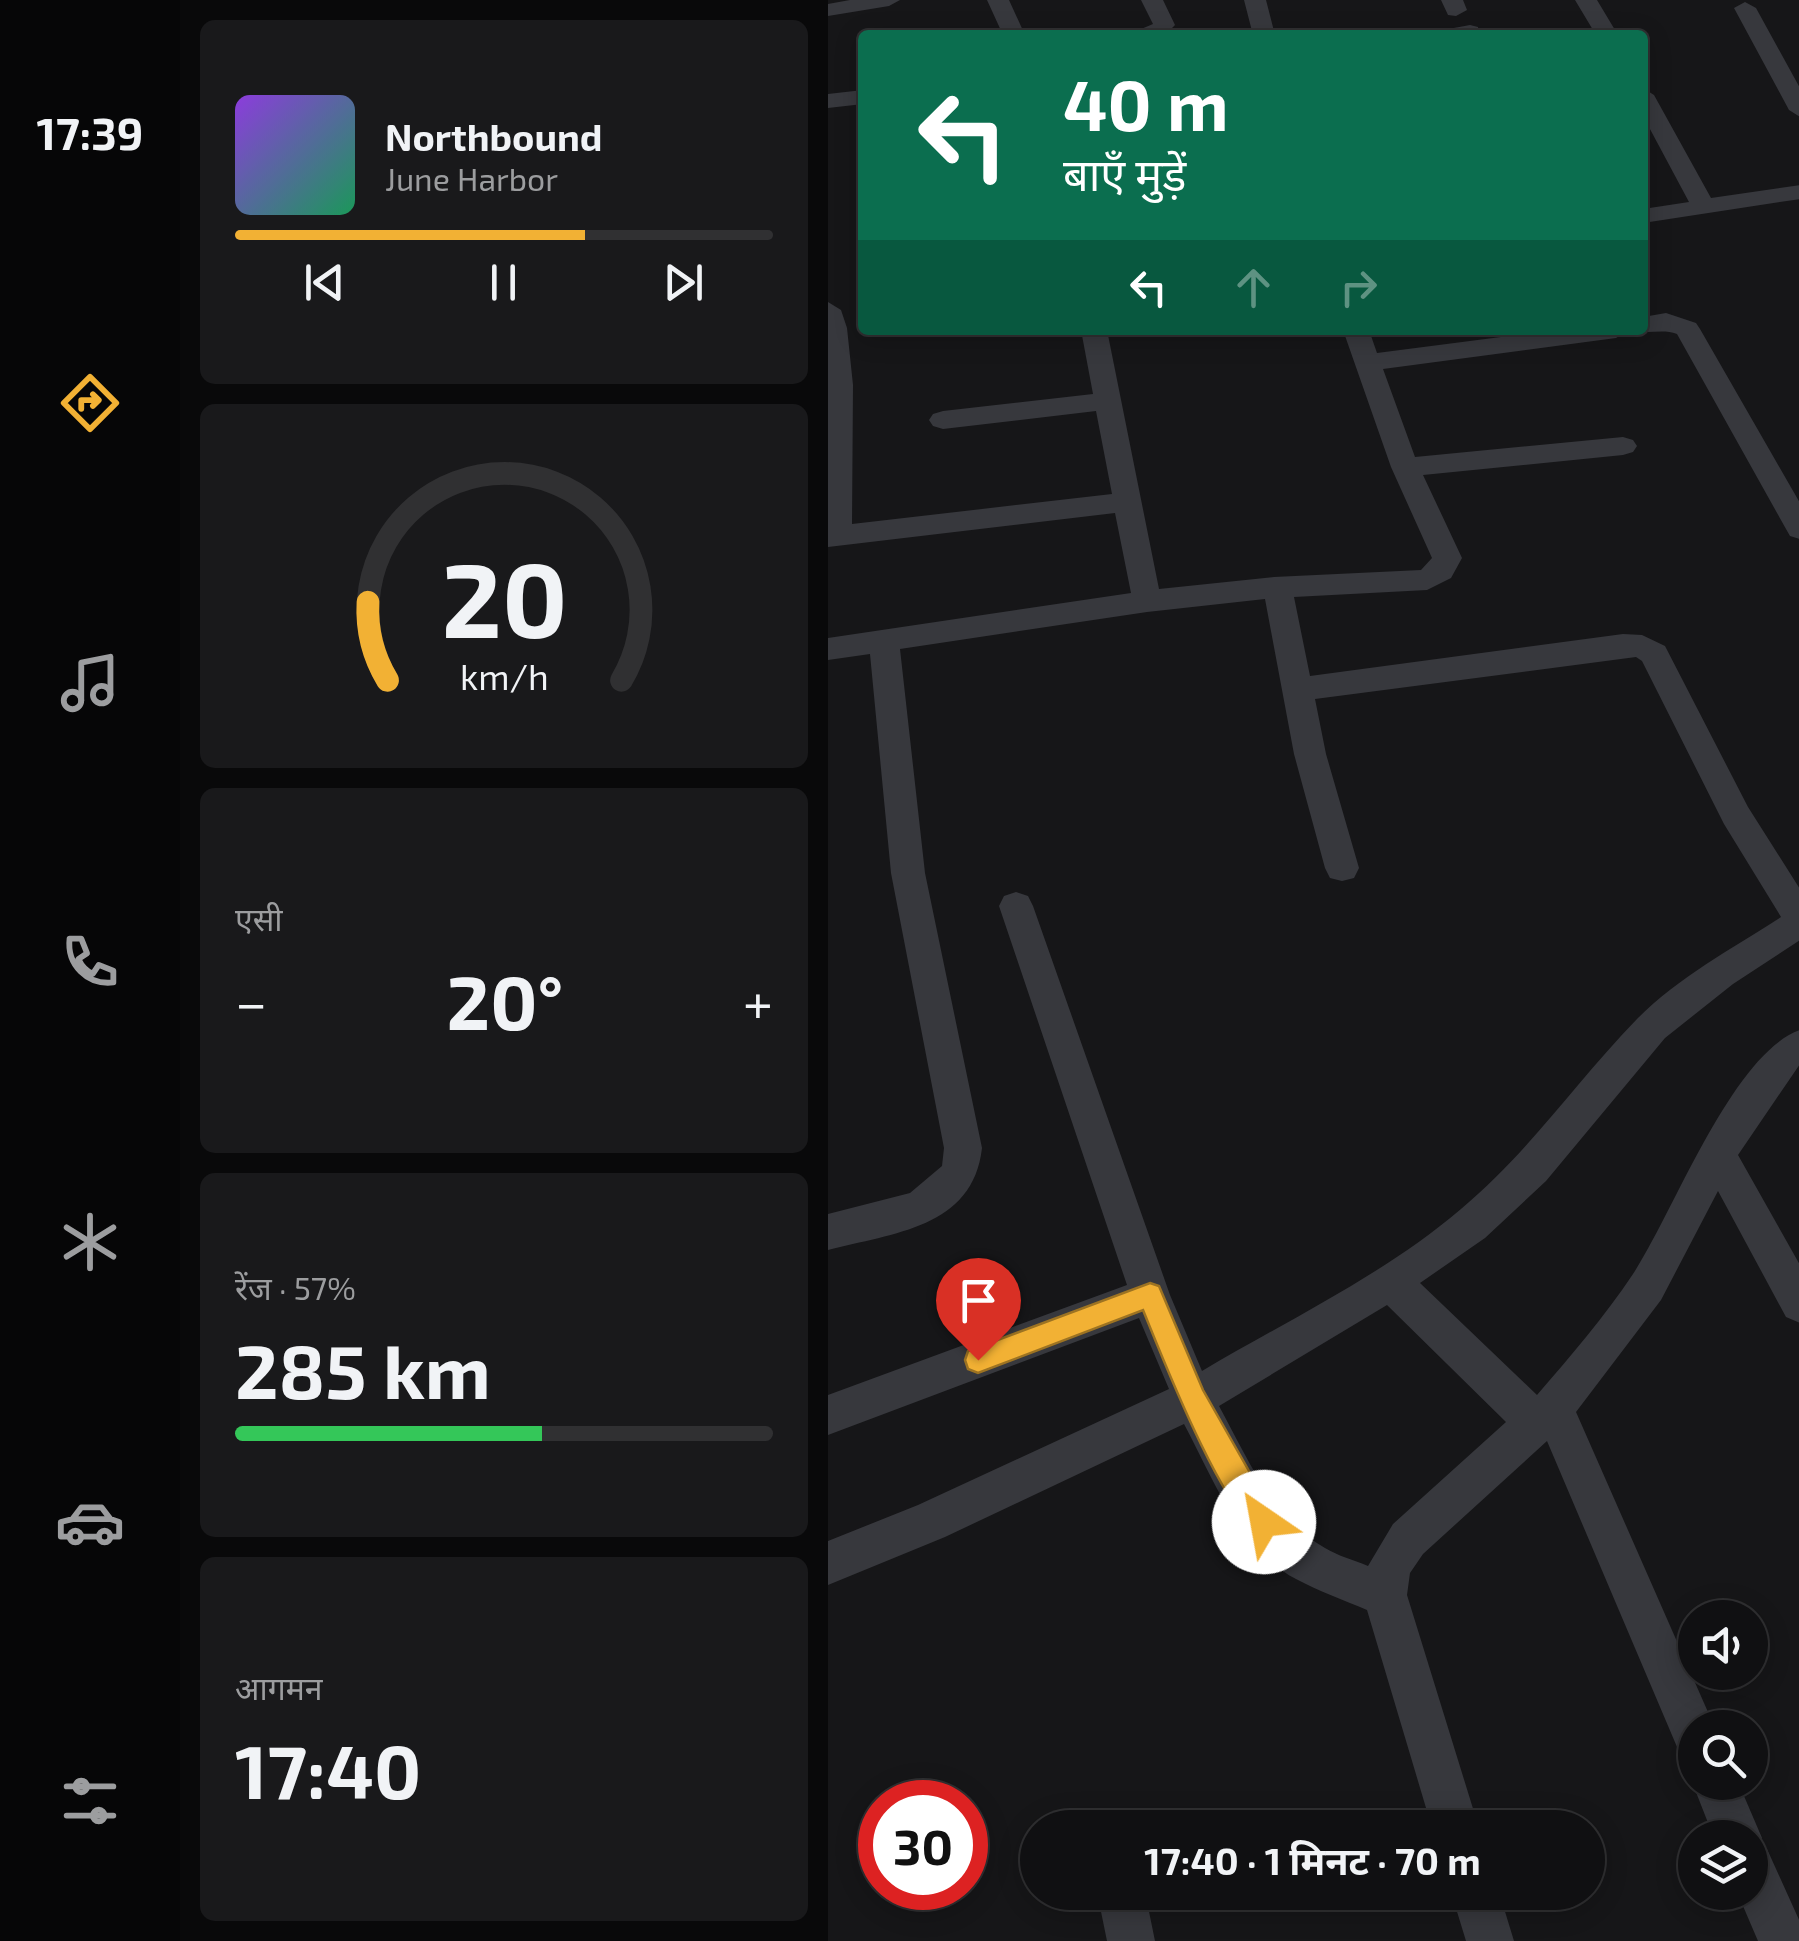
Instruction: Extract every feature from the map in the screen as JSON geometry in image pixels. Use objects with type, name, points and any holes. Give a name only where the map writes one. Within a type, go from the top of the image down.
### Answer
[{"type":"street","points":[[828,10],[889,0]]},
{"type":"street","points":[[998,0],[1012,30]]},
{"type":"street","points":[[1152,0],[1164,25],[1158,30]]},
{"type":"street","points":[[1255,0],[1263,30]]},
{"type":"street","points":[[1586,0],[1604,30]]},
{"type":"street","points":[[1745,8],[1790,80],[1800,110]]},
{"type":"street","points":[[828,101],[858,97]]},
{"type":"street","points":[[1648,107],[1704,206]]},
{"type":"street","points":[[1648,215],[1800,192]]},
{"type":"street","points":[[828,310],[835,327],[838,378],[832,536],[1125,502]]},
{"type":"street","points":[[1648,324],[1666,321],[1687,329],[1800,528]]},
{"type":"street","points":[[1095,335],[1147,601]]},
{"type":"street","points":[[828,648],[1147,601],[1274,588],[1427,580],[1441,571],[1448,558],[1405,467],[1358,335]]},
{"type":"street","points":[[1367,363],[1578,335]]},
{"type":"street","points":[[943,420],[1108,401]]},
{"type":"street","points":[[1405,467],[1624,446]]},
{"type":"street","points":[[1274,588],[1280,599],[1310,754],[1342,868]]},
{"type":"street","points":[[828,1232],[921,1208],[960,1174],[963,1148],[908,873],[884,641]]},
{"type":"street","points":[[828,1564],[930,1522],[1194,1399],[1390,1282],[1471,1224],[1532,1168],[1652,1028],[1721,974],[1800,921],[1736,815],[1648,648],[1623,645],[1296,690]]},
{"type":"street","points":[[1016,906],[1150,1295],[1194,1399],[1251,1506],[1278,1538],[1309,1563],[1385,1595]]},
{"type":"street","points":[[1451,1810],[1385,1595],[1390,1565],[1408,1539],[1544,1416],[1647,1287],[1718,1154],[1769,1073],[1800,1045]]},
{"type":"street","points":[[1718,1154],[1800,1304]]},
{"type":"street","points":[[1390,1282],[1544,1416],[1683,1710]]},
{"type":"street","points":[[828,1415],[1150,1295]]},
{"type":"street","points":[[1768,1907],[1783,1941]]},
{"type":"street","points":[[1125,1910],[1132,1941]]},
{"type":"street","points":[[1481,1910],[1490,1941]]},
{"type":"route","points":[[978,1360],[1150,1295],[1194,1399],[1251,1506],[1264,1522]]}]
